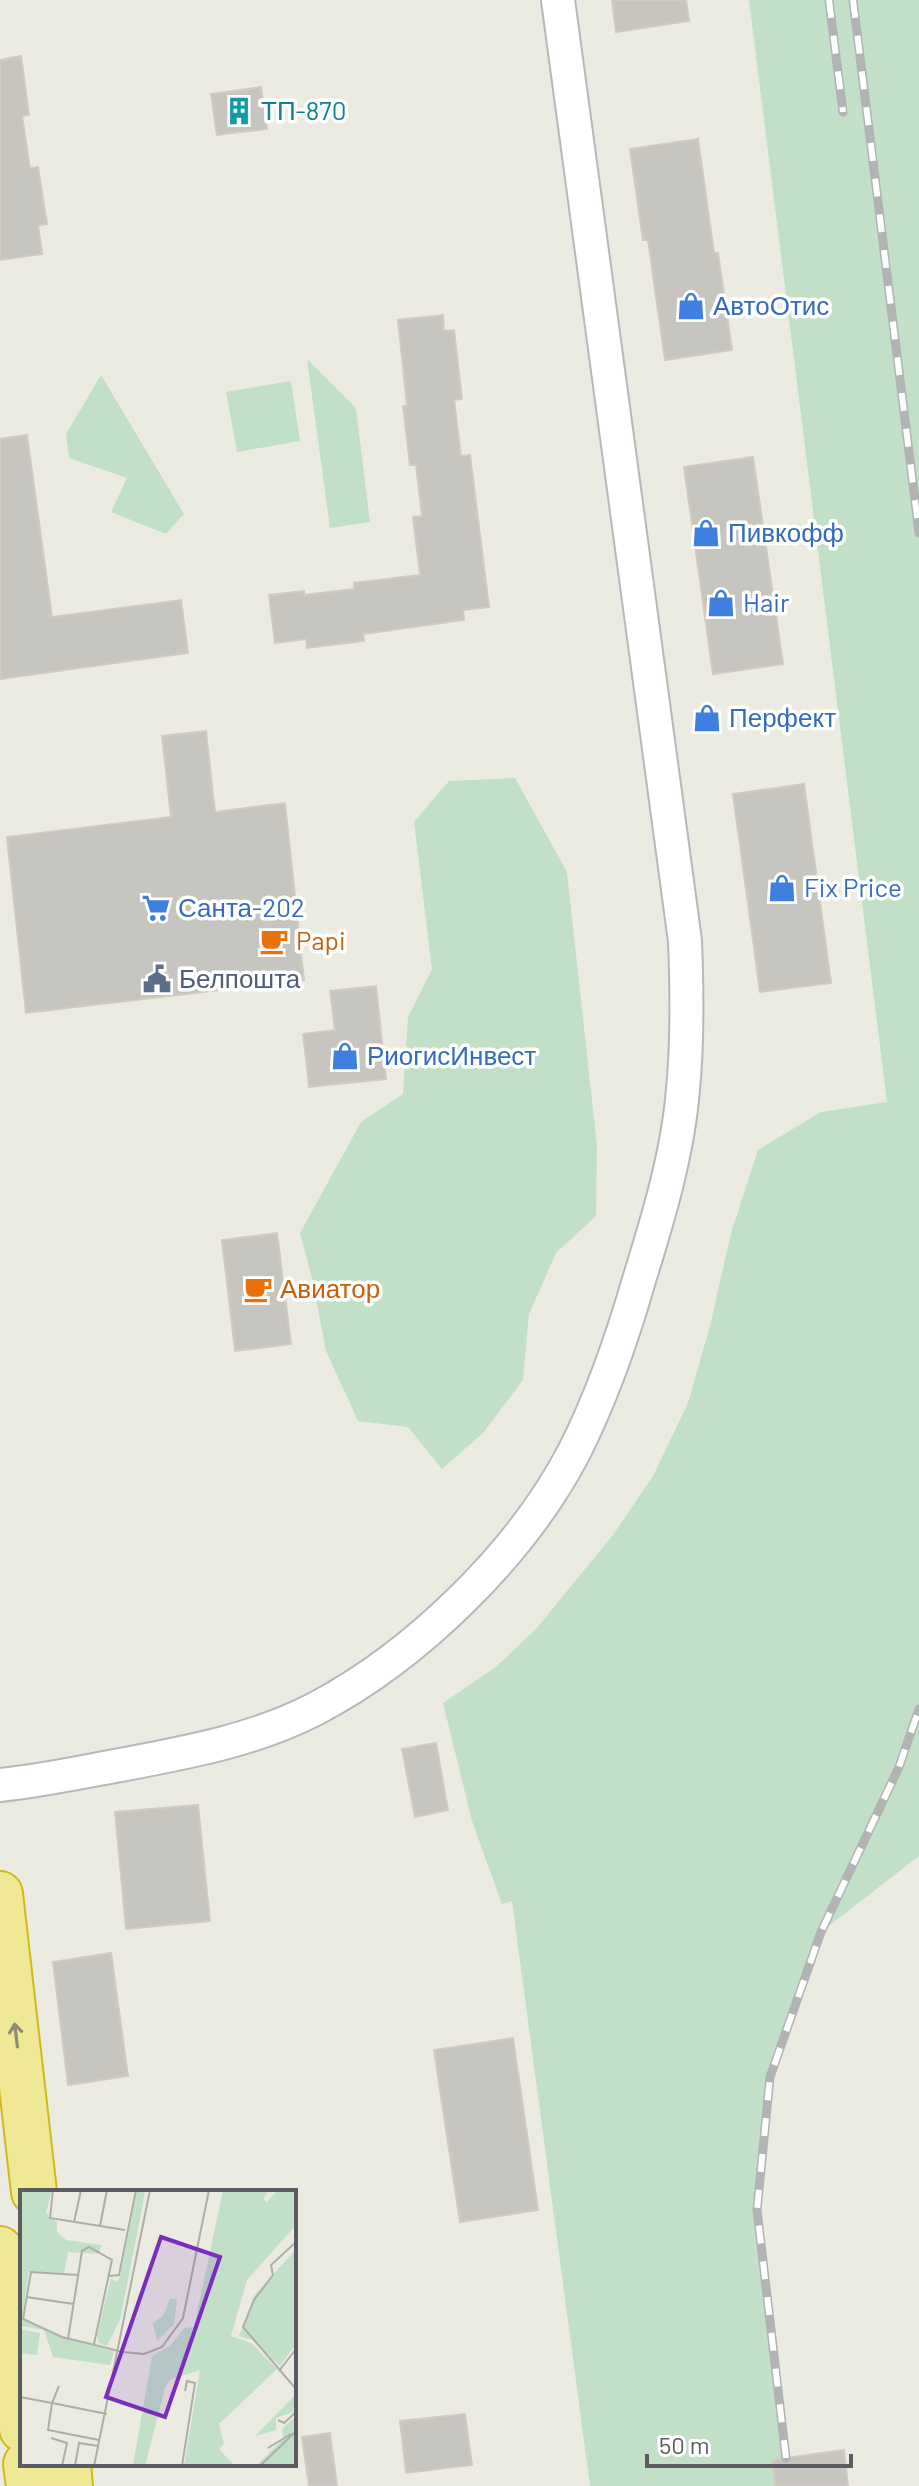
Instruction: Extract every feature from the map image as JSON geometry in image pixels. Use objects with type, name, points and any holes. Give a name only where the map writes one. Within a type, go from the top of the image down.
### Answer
[{"type":"highway","points":[[0,1894],[34,2190]]},
{"type":"highway","points":[[0,2249],[20,2413]]},
{"type":"highway","points":[[26,2466],[29,2486]]},
{"type":"highway","points":[[68,2466],[70,2486]]},
{"type":"street","points":[[0,1785],[164,1758],[255,1733],[315,1709],[396,1659],[488,1571],[532,1519],[573,1455],[603,1391],[625,1328],[661,1203],[683,1092],[688,1018],[685,941],[558,0]]},
{"type":"green space","points":[[749,0],[919,0],[919,1856],[821,1932],[770,2077],[757,2210],[786,2458],[772,2460],[775,2486],[590,2486],[512,1901],[502,1904],[472,1821],[443,1703],[496,1667],[536,1629],[613,1535],[653,1476],[688,1403],[710,1326],[731,1233],[758,1150],[821,1112],[887,1102]]},
{"type":"green space","points":[[307,359],[356,408],[370,522],[330,528]]},
{"type":"green space","points":[[101,375],[184,514],[166,534],[111,512],[127,478],[69,458],[66,434]]},
{"type":"green space","points":[[291,381],[300,441],[237,452],[226,392]]},
{"type":"green space","points":[[515,778],[567,872],[597,1146],[596,1216],[556,1253],[529,1314],[523,1380],[483,1433],[442,1469],[408,1427],[358,1421],[326,1351],[300,1233],[361,1122],[403,1094],[408,1017],[432,969],[414,822],[449,781]]},
{"type":"building","points":[[612,0],[686,0],[689,21],[616,32]]},
{"type":"building","points":[[21,56],[29,115],[22,116],[30,168],[38,167],[47,224],[38,226],[42,254],[0,260],[0,60]]},
{"type":"building","name":"ТП-870","points":[[261,87],[267,129],[217,135],[211,94]]},
{"type":"building","points":[[698,139],[732,350],[665,360],[648,240],[643,240],[630,149]]},
{"type":"building","points":[[443,315],[444,331],[454,330],[462,399],[454,400],[461,456],[470,455],[489,607],[463,610],[464,620],[363,634],[364,641],[307,648],[306,639],[275,643],[269,595],[304,591],[304,595],[354,589],[354,583],[420,575],[413,517],[422,516],[416,465],[410,465],[398,320]]},
{"type":"building","points":[[27,435],[52,617],[181,600],[188,653],[0,679],[0,439]]},
{"type":"building","points":[[753,457],[783,664],[713,674],[684,467]]},
{"type":"building","name":"Санта-202","points":[[206,731],[215,812],[285,803],[304,980],[26,1013],[7,837],[171,817],[162,736]]},
{"type":"building","name":"Fix Price","points":[[804,784],[831,983],[760,992],[733,794]]},
{"type":"building","name":"РиогисИнвест","points":[[376,986],[386,1079],[309,1087],[303,1034],[335,1030],[330,991]]},
{"type":"building","points":[[277,1233],[291,1344],[235,1351],[222,1240]]},
{"type":"building","points":[[436,1743],[448,1810],[415,1817],[402,1749]]},
{"type":"building","points":[[198,1805],[210,1921],[126,1929],[115,1812]]},
{"type":"building","points":[[111,1953],[128,2076],[68,2085],[53,1962]]},
{"type":"building","points":[[513,2038],[538,2210],[460,2222],[434,2050]]},
{"type":"building","points":[[465,2414],[472,2465],[406,2473],[400,2421]]},
{"type":"building","points":[[330,2433],[337,2486],[309,2486],[302,2437]]},
{"type":"building","points":[[844,2450],[848,2486],[775,2486],[772,2460]]},
{"type":"railway","points":[[829,0],[843,112]]},
{"type":"railway","points":[[853,0],[919,533]]},
{"type":"railway","points":[[786,2458],[757,2210],[770,2077],[821,1932],[899,1767],[919,1709]]},
{"type":"place","name":"ТП-870","points":[[239,111]]},
{"type":"place","name":"АвтоОтис","points":[[691,306]]},
{"type":"place","name":"Пивкофф","points":[[706,533]]},
{"type":"place","name":"Hair","points":[[721,603]]},
{"type":"place","name":"Перфект","points":[[707,718]]},
{"type":"place","name":"Fix Price","points":[[782,888]]},
{"type":"place","name":"Санта-202","points":[[156,908]]},
{"type":"place","name":"Papi","points":[[274,941]]},
{"type":"place","name":"Белпошта","points":[[157,979]]},
{"type":"place","name":"РиогисИнвест","points":[[345,1056]]},
{"type":"place","name":"Авиатор","points":[[258,1289]]}]
